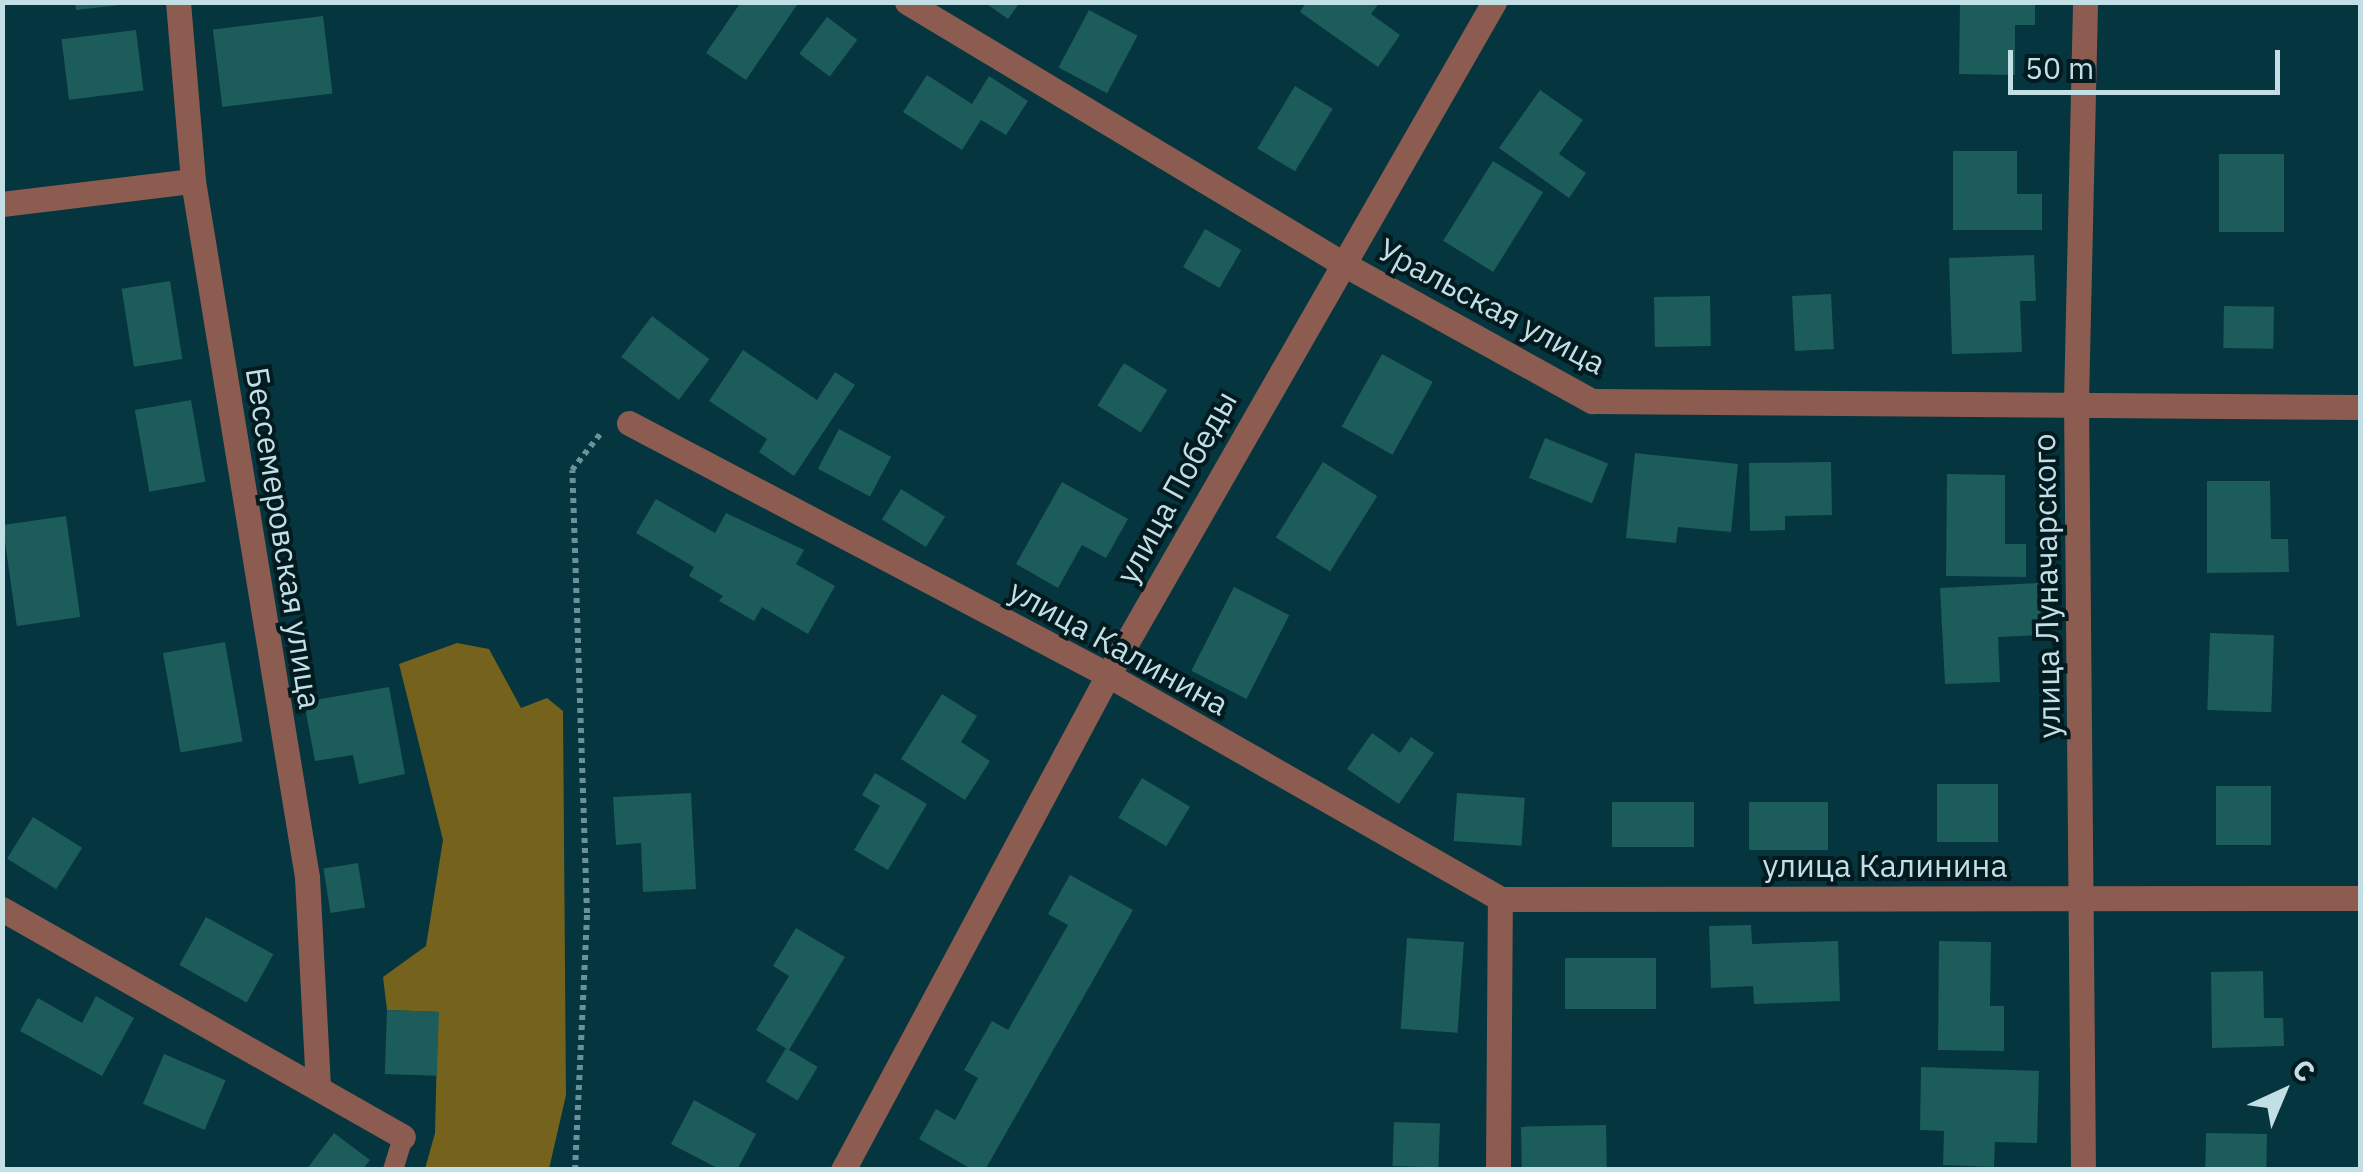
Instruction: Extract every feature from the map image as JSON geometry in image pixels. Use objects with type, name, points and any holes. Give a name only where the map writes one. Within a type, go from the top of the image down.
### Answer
[{"type":"street","name":"Бессемеровская улица","points":[[178,2],[193,182],[307,877],[318,1084]]},
{"type":"street","name":"Уральская улица","points":[[908,2],[1340,262],[1592,401],[2076,401],[2360,407]]},
{"type":"street","name":"улица Победы","points":[[843,1170],[1108,675],[1340,262],[1494,2]]},
{"type":"street","name":"улица Луначарского","points":[[2082,1170],[2083,898],[2076,401],[2085,2]]},
{"type":"street","points":[[2,204],[193,182]]},
{"type":"street","name":"улица Калинина","points":[[629,423],[1108,675],[1500,898],[2360,898]]},
{"type":"street","points":[[1498,1170],[1500,898]]},
{"type":"street","points":[[2,909],[318,1084],[403,1137]]},
{"type":"lane","points":[[393,1170],[403,1137]]},
{"type":"path","points":[[575,1170],[587,913],[572,470],[595,434],[629,423]]},
{"type":"shaded area","points":[[457,643],[489,649],[521,708],[547,698],[563,711],[566,1095],[549,1169],[425,1169],[435,1133],[438,1012],[387,1010],[383,977],[426,946],[443,840],[399,664]]},
{"type":"building","points":[[75,2],[120,2],[120,5],[76,10]]},
{"type":"building","points":[[741,2],[799,2],[746,80],[706,53]]},
{"type":"building","points":[[984,2],[1020,2],[1008,19]]},
{"type":"building","points":[[1306,2],[1380,2],[1371,14],[1400,35],[1378,67],[1300,12]]},
{"type":"building","points":[[1960,2],[2035,2],[2035,25],[2015,25],[2015,75],[1959,74]]},
{"type":"building","points":[[1089,10],[1138,36],[1107,93],[1058,67]]},
{"type":"building","points":[[323,16],[333,93],[222,107],[213,30]]},
{"type":"building","points":[[827,17],[857,40],[830,77],[799,54]]},
{"type":"building","points":[[136,30],[143,91],[69,100],[62,39]]},
{"type":"building","points":[[927,75],[972,104],[989,76],[1028,101],[1006,135],[981,120],[962,150],[903,112]]},
{"type":"building","points":[[1295,86],[1333,109],[1295,171],[1257,149]]},
{"type":"building","points":[[1540,90],[1583,120],[1559,154],[1586,173],[1569,198],[1499,148]]},
{"type":"building","points":[[1953,151],[2017,151],[2017,194],[2042,194],[2042,230],[1953,230]]},
{"type":"building","points":[[2219,154],[2284,154],[2284,232],[2219,232]]},
{"type":"building","points":[[1493,161],[1543,192],[1493,272],[1443,241]]},
{"type":"building","points":[[1205,229],[1241,250],[1219,288],[1183,267]]},
{"type":"building","points":[[2034,255],[2036,301],[2020,301],[2022,352],[1952,354],[1949,258]]},
{"type":"building","points":[[170,281],[182,359],[134,367],[122,289]]},
{"type":"building","points":[[1831,294],[1834,349],[1795,351],[1792,296]]},
{"type":"building","points":[[1710,296],[1711,346],[1655,347],[1654,297]]},
{"type":"building","points":[[2224,306],[2274,307],[2273,349],[2223,348]]},
{"type":"building","points":[[652,316],[710,359],[679,400],[621,357]]},
{"type":"building","points":[[743,350],[817,400],[835,372],[855,385],[794,476],[759,452],[767,439],[709,401]]},
{"type":"building","points":[[1382,354],[1433,382],[1392,455],[1342,427]]},
{"type":"building","points":[[1124,363],[1167,390],[1141,432],[1098,405]]},
{"type":"building","points":[[191,400],[205,482],[149,492],[135,410]]},
{"type":"building","points":[[839,429],[891,457],[870,496],[818,469]]},
{"type":"building","points":[[1545,438],[1608,463],[1592,503],[1529,478]]},
{"type":"building","points":[[1635,453],[1738,464],[1731,532],[1678,527],[1676,543],[1626,538]]},
{"type":"building","points":[[1323,462],[1377,496],[1330,571],[1276,537]]},
{"type":"building","points":[[1831,462],[1832,515],[1785,516],[1785,530],[1750,531],[1749,463]]},
{"type":"building","points":[[1947,474],[2005,475],[2005,544],[2026,544],[2026,577],[1946,576]]},
{"type":"building","points":[[2207,481],[2270,481],[2271,539],[2288,539],[2289,572],[2207,573]]},
{"type":"building","points":[[1062,482],[1128,519],[1106,558],[1082,545],[1058,588],[1016,564]]},
{"type":"building","points":[[901,489],[945,517],[926,547],[882,520]]},
{"type":"building","points":[[656,499],[715,533],[726,513],[804,550],[796,564],[835,586],[808,634],[762,607],[754,621],[719,601],[723,596],[689,576],[694,567],[636,533]]},
{"type":"building","points":[[66,516],[80,617],[17,626],[3,525]]},
{"type":"building","points":[[2039,583],[2042,635],[1998,637],[2000,682],[1945,684],[1940,588]]},
{"type":"building","points":[[1234,587],[1289,615],[1247,699],[1191,671]]},
{"type":"building","points":[[2210,633],[2274,635],[2271,712],[2207,710]]},
{"type":"building","points":[[225,642],[243,741],[180,752],[163,653]]},
{"type":"building","points":[[389,687],[405,774],[359,784],[353,755],[315,761],[304,702]]},
{"type":"building","points":[[942,694],[977,716],[961,742],[990,761],[965,800],[901,759]]},
{"type":"building","points":[[1372,733],[1400,753],[1411,737],[1434,753],[1399,804],[1347,769]]},
{"type":"building","points":[[875,773],[927,804],[888,870],[854,850],[880,806],[862,795]]},
{"type":"building","points":[[1142,778],[1190,807],[1166,846],[1118,817]]},
{"type":"building","points":[[1937,784],[1998,784],[1998,842],[1937,842]]},
{"type":"building","points":[[2216,786],[2271,786],[2271,845],[2216,845]]},
{"type":"building","points":[[691,793],[696,889],[643,892],[641,843],[616,845],[613,797]]},
{"type":"building","points":[[1457,793],[1525,798],[1521,846],[1454,841]]},
{"type":"building","points":[[1612,802],[1694,802],[1694,847],[1612,847]]},
{"type":"building","points":[[1749,802],[1828,802],[1828,850],[1749,850]]},
{"type":"building","points":[[33,817],[82,848],[56,889],[7,859]]},
{"type":"building","points":[[358,863],[365,907],[330,913],[323,868]]},
{"type":"building","points":[[1070,875],[1133,910],[985,1170],[973,1170],[919,1139],[936,1109],[955,1120],[978,1078],[964,1070],[992,1021],[1008,1030],[1068,925],[1048,914]]},
{"type":"building","points":[[206,917],[273,954],[247,1002],[179,965]]},
{"type":"building","points":[[1751,925],[1752,944],[1838,941],[1840,1001],[1754,1004],[1753,986],[1711,988],[1709,926]]},
{"type":"building","points":[[796,928],[845,957],[789,1050],[756,1030],[789,976],[773,966]]},
{"type":"building","points":[[1407,938],[1464,942],[1458,1033],[1401,1029]]},
{"type":"building","points":[[1939,941],[1991,942],[1990,1006],[2004,1006],[2004,1051],[1938,1050]]},
{"type":"building","points":[[1565,958],[1656,958],[1656,1009],[1565,1009]]},
{"type":"building","points":[[2263,971],[2264,1018],[2283,1018],[2284,1046],[2212,1048],[2211,972]]},
{"type":"building","points":[[96,996],[134,1018],[102,1076],[20,1031],[38,998],[82,1023]]},
{"type":"building","points":[[387,1010],[439,1012],[437,1076],[385,1074]]},
{"type":"building","points":[[786,1048],[818,1067],[798,1100],[766,1081]]},
{"type":"building","points":[[164,1054],[226,1080],[205,1130],[143,1104]]},
{"type":"building","points":[[1921,1067],[2039,1071],[2037,1143],[1995,1142],[1994,1167],[1943,1165],[1944,1131],[1920,1130]]},
{"type":"building","points":[[694,1100],[756,1134],[737,1170],[721,1170],[671,1144]]},
{"type":"building","points":[[1394,1122],[1440,1124],[1438,1168],[1392,1166]]},
{"type":"building","points":[[1606,1125],[1607,1170],[1522,1170],[1521,1126]]},
{"type":"building","points":[[334,1133],[370,1160],[362,1170],[306,1170]]},
{"type":"building","points":[[2206,1133],[2267,1134],[2266,1170],[2205,1170]]}]
